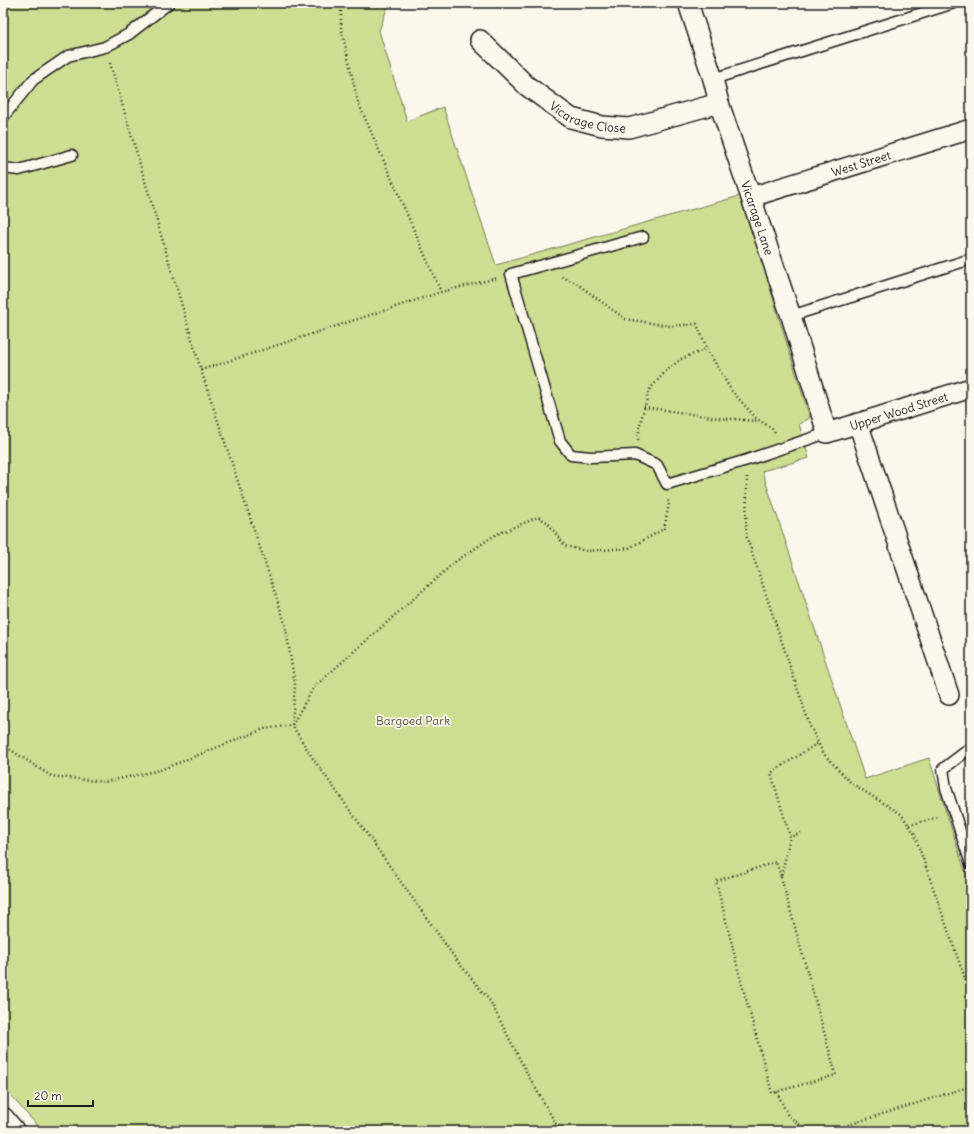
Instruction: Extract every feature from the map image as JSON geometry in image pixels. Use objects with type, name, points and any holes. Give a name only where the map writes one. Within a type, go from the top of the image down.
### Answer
[{"type":"street","name":"Vicarage Lane","points":[[688,3],[713,79],[719,103],[791,316],[827,433]]},
{"type":"street","name":"Vicarage Close","points":[[480,40],[527,86],[570,118],[602,126],[629,128],[719,103]]},
{"type":"street","name":"West Street","points":[[751,197],[971,129]]},
{"type":"street","name":"Upper Wood Street","points":[[827,433],[971,389]]},
{"type":"street","points":[[858,423],[949,695]]},
{"type":"street","points":[[3,1119],[13,1131]]},
{"type":"lane","points":[[3,117],[33,80],[68,56],[106,47],[129,34],[169,3]]},
{"type":"lane","points":[[713,79],[954,3]]},
{"type":"lane","points":[[3,168],[19,170],[72,155]]},
{"type":"lane","points":[[642,237],[511,274],[560,440],[571,455],[591,457],[636,455],[656,465],[667,484],[747,460],[827,433]]},
{"type":"lane","points":[[791,316],[971,259]]},
{"type":"lane","points":[[971,749],[943,769],[946,788],[971,864]]},
{"type":"path","points":[[341,3],[341,27],[358,102],[441,292]]},
{"type":"path","points":[[106,47],[201,370],[285,623],[295,685],[292,725],[312,757],[458,962],[490,1001],[528,1075],[560,1131]]},
{"type":"path","points":[[201,370],[441,292],[511,274]]},
{"type":"path","points":[[556,274],[576,283],[625,319],[670,326],[697,324],[707,349],[731,390],[756,418],[774,430],[779,449]]},
{"type":"path","points":[[636,455],[640,424],[649,390],[666,371],[681,359],[707,349]]},
{"type":"path","points":[[644,407],[718,418],[760,421]]},
{"type":"path","points":[[747,460],[746,535],[807,719],[823,753],[851,783],[901,814],[914,833],[971,996]]},
{"type":"path","points":[[292,725],[314,687],[455,562],[495,535],[538,517],[547,522],[565,546],[587,551],[629,548],[664,529],[669,504],[667,484]]},
{"type":"path","points":[[3,745],[51,776],[105,782],[160,770],[264,729],[292,725]]},
{"type":"path","points":[[781,877],[790,837],[771,773],[818,744]]},
{"type":"path","points":[[909,825],[954,813]]},
{"type":"path","points":[[790,837],[801,833]]},
{"type":"path","points":[[776,862],[781,877],[836,1075],[772,1093],[741,981],[716,881],[776,862]]},
{"type":"path","points":[[829,1131],[971,1086]]},
{"type":"path","points":[[777,1092],[788,1116],[809,1131]]},
{"type":"green space","name":"Bargoed Park","points":[[3,3],[389,3],[379,31],[407,121],[443,107],[496,265],[743,195],[810,418],[799,424],[809,458],[762,471],[865,779],[929,758],[971,890],[971,1131],[42,1131],[3,1087]]}]
